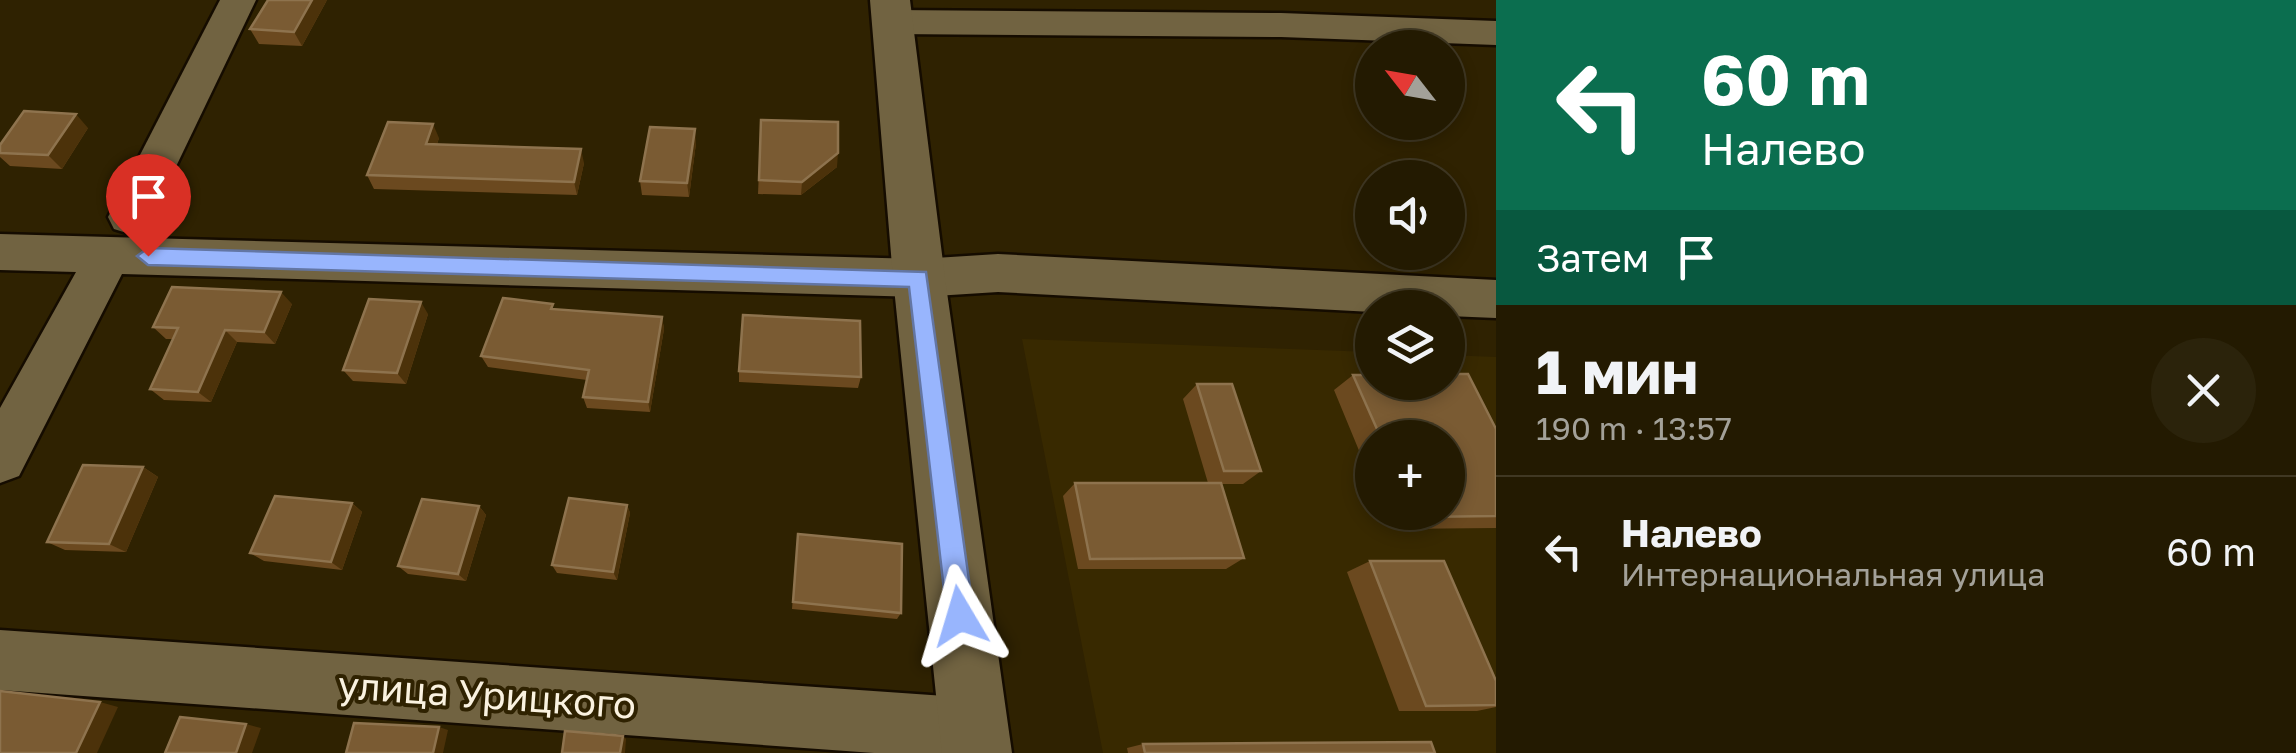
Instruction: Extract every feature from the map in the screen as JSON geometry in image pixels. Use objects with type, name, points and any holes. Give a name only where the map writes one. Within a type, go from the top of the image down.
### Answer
[{"type":"street","points":[[0,459],[120,236],[238,0]]},
{"type":"street","points":[[976,741],[919,278],[891,11],[1496,34]]},
{"type":"street","points":[[0,252],[120,236],[919,278],[998,273],[1496,300]]},
{"type":"street","name":"улица Урицкого","points":[[0,660],[976,741]]},
{"type":"shaded area","points":[[1022,339],[1355,351],[1355,400],[1465,400],[1465,356],[1496,357],[1496,753],[1103,753]]},
{"type":"building","points":[[268,0],[312,0],[294,32],[250,29]]},
{"type":"building","points":[[24,111],[76,114],[48,155],[0,153],[0,145]]},
{"type":"building","points":[[761,120],[838,122],[838,153],[802,182],[759,180]]},
{"type":"building","points":[[388,122],[433,124],[426,144],[581,149],[574,182],[367,175]]},
{"type":"building","points":[[650,127],[695,129],[687,183],[640,181]]},
{"type":"building","points":[[172,287],[281,292],[264,332],[225,330],[198,392],[150,389],[178,328],[153,327]]},
{"type":"building","points":[[503,298],[553,304],[551,309],[662,317],[648,402],[583,397],[589,370],[481,356]]},
{"type":"building","points":[[369,299],[421,302],[397,373],[343,370]]},
{"type":"building","points":[[743,315],[860,321],[861,377],[739,371]]},
{"type":"building","points":[[1468,374],[1496,429],[1496,516],[1465,516],[1465,420],[1373,420],[1364,400],[1465,400]]},
{"type":"building","points":[[1197,384],[1232,384],[1261,471],[1224,471]]},
{"type":"building","points":[[83,465],[143,467],[109,544],[47,542]]},
{"type":"building","points":[[1075,483],[1221,483],[1244,558],[1090,559]]},
{"type":"building","points":[[275,496],[352,503],[331,562],[250,553]]},
{"type":"building","points":[[569,498],[627,505],[613,572],[552,565]]},
{"type":"building","points":[[422,499],[479,506],[458,574],[398,566]]},
{"type":"building","points":[[798,534],[902,544],[901,613],[793,602]]},
{"type":"building","points":[[1370,561],[1444,561],[1496,681],[1496,705],[1426,706]]},
{"type":"building","points":[[0,691],[100,702],[76,753],[0,753]]},
{"type":"building","points":[[180,717],[246,724],[236,753],[165,753]]},
{"type":"building","points":[[354,723],[439,727],[433,753],[346,753]]},
{"type":"building","points":[[565,731],[623,736],[620,753],[562,753]]},
{"type":"building","points":[[1431,742],[1435,753],[1145,753],[1143,744]]},
{"type":"route","points":[[148,256],[919,278],[960,616]]}]
